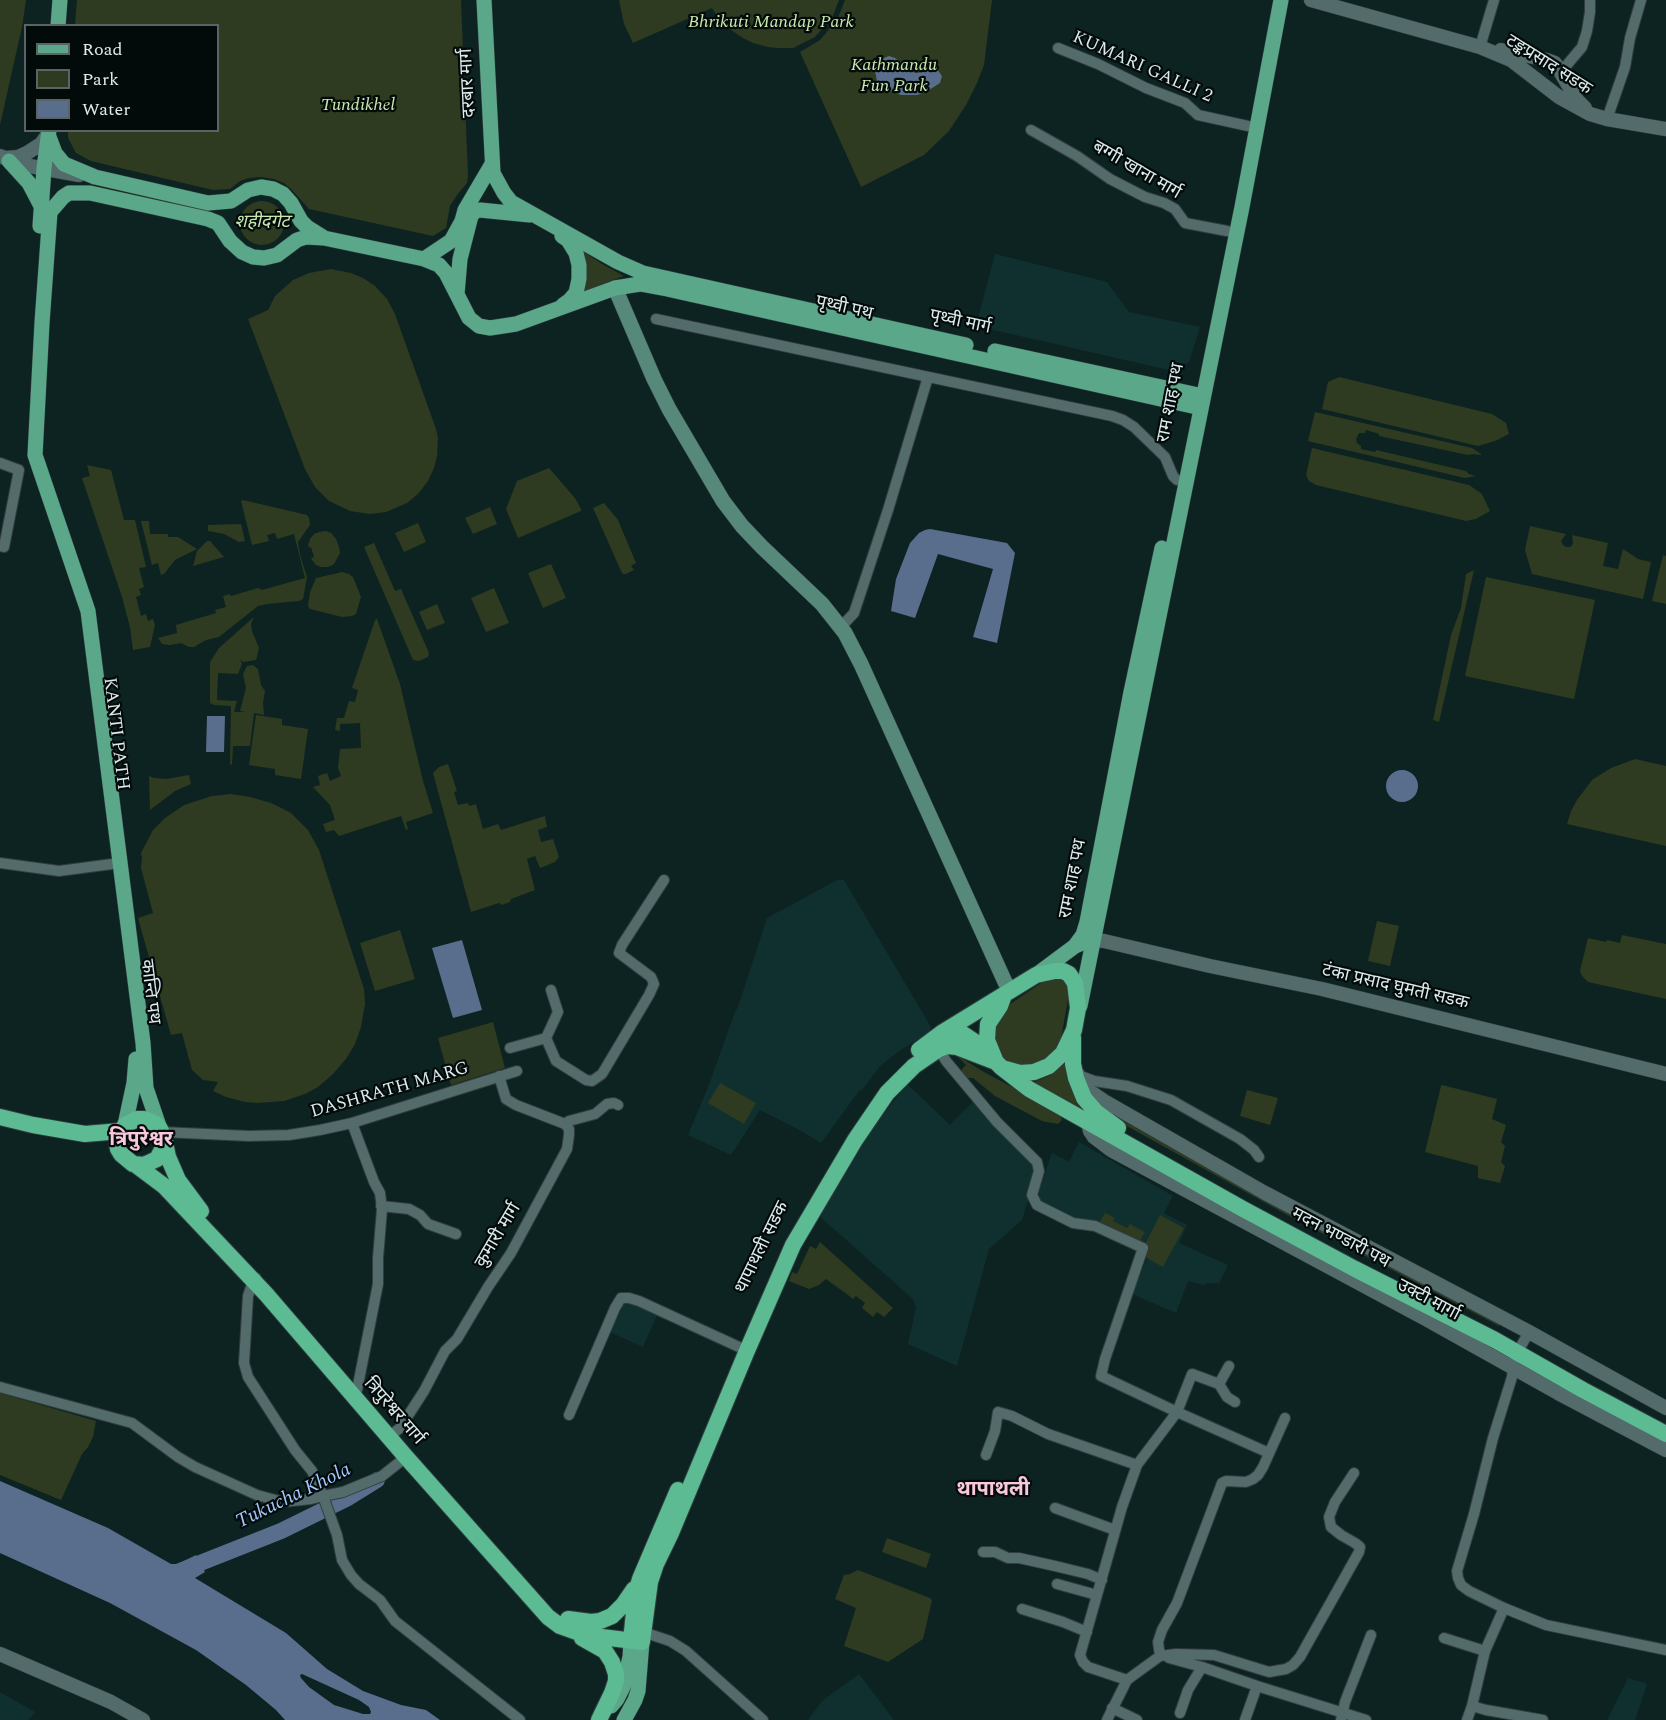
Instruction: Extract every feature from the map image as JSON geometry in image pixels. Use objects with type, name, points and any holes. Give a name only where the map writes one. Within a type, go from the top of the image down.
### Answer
[{"type":"highway","points":[[989,1046],[978,1044],[956,1032],[941,1040],[948,1046],[957,1047],[1013,1072],[1026,1073],[1049,1066],[1063,1053],[1075,1026],[1077,995],[1072,977],[1066,972],[1055,971],[1036,975],[1007,992],[988,1024],[987,1040],[999,1065]]},
{"type":"highway","name":"थापाथली सडक","points":[[645,1581],[739,1347],[802,1209],[881,1086],[895,1069],[941,1040],[1007,992]]},
{"type":"highway","name":"मदन भण्डारी पथ","points":[[1075,1026],[1072,1049],[1074,1069],[1084,1098],[1107,1121],[1520,1349],[1666,1434]]},
{"type":"highway","name":"थापाथली सडक","points":[[645,1581],[671,1533],[793,1245],[855,1140],[887,1093],[941,1040]]},
{"type":"highway","name":"मदन भण्डारी पथ","points":[[999,1065],[1029,1089],[1253,1215],[1666,1423]]},
{"type":"highway","points":[[0,1117],[85,1134],[113,1147],[136,1165],[144,1165],[157,1159],[164,1146],[162,1133],[156,1124],[144,1119],[137,1119],[122,1128],[85,1134]]},
{"type":"highway","points":[[121,1154],[117,1143],[122,1128]]},
{"type":"highway","name":"त्रिपुरेश्वर मार्ग","points":[[162,1133],[168,1157],[178,1180],[256,1278],[406,1457],[543,1612],[552,1621],[567,1624]]},
{"type":"highway","name":"त्रिपुरेश्वर मार्ग","points":[[136,1165],[164,1186],[256,1278],[567,1624],[585,1635],[641,1637]]},
{"type":"highway","points":[[567,1624],[600,1621],[612,1616],[645,1581]]},
{"type":"highway","points":[[641,1637],[636,1592],[645,1581]]},
{"type":"highway","points":[[567,1624],[605,1651],[614,1668],[616,1681],[599,1720]]},
{"type":"main road","points":[[58,24],[60,0]]},
{"type":"main road","name":"दरबार मार्ग","points":[[484,0],[492,164]]},
{"type":"main road","name":"राम शाह पथ","points":[[1075,946],[1093,946],[1272,0]]},
{"type":"main road","name":"राम शाह पथ","points":[[1075,946],[1087,922],[1124,726],[1177,480],[1242,207],[1281,0]]},
{"type":"main road","points":[[25,468],[41,207],[49,132]]},
{"type":"main road","points":[[49,132],[55,153],[64,164],[95,177],[208,203],[231,201],[248,190],[273,189],[283,194],[291,202],[301,221],[307,227],[324,238]]},
{"type":"main road","points":[[4,158],[29,183],[41,207]]},
{"type":"main road","points":[[492,164],[493,173],[512,202],[551,226],[643,273],[708,293]]},
{"type":"main road","points":[[424,259],[451,241],[465,210],[492,164]]},
{"type":"main road","points":[[162,1133],[146,1088],[88,611],[35,455],[50,212],[57,202],[69,194],[80,192],[208,219],[218,224],[230,241],[242,252],[253,257],[264,258],[277,255],[297,240],[306,237],[324,238],[424,259],[439,265],[446,273],[465,312],[473,322],[490,328],[516,324],[556,309],[570,300],[576,292],[579,265],[576,253],[568,240],[551,226]]},
{"type":"main road","points":[[457,294],[460,259],[471,216],[475,211],[533,215]]},
{"type":"main road","name":"पृथ्वी मार्ग","points":[[556,309],[615,288],[640,284],[708,293],[1197,401]]},
{"type":"main road","points":[[615,288],[669,409],[723,501],[755,540],[822,604],[843,630],[861,664],[1005,982],[1007,992]]},
{"type":"main road","name":"KANTI PATH","points":[[25,468],[48,514],[80,609],[112,864]]},
{"type":"main road","name":"कान्ति पथ","points":[[112,864],[135,1037],[134,1083],[122,1128]]},
{"type":"main road","points":[[1036,975],[1075,946]]},
{"type":"main road","points":[[1075,1026],[1093,946]]},
{"type":"main road","points":[[599,1720],[617,1699],[623,1687],[630,1657],[641,1637]]},
{"type":"main road","points":[[624,1720],[638,1691],[641,1637]]},
{"type":"street","name":"टङ्कप्रसाद सडक","points":[[1311,0],[1480,46],[1555,63],[1577,100],[1590,114]]},
{"type":"street","points":[[1480,46],[1494,0]]},
{"type":"street","points":[[1575,56],[1558,61],[1540,61],[1536,65],[1539,80],[1550,84],[1556,81],[1582,47],[1587,31],[1590,0]]},
{"type":"street","points":[[1607,119],[1625,68],[1630,38],[1641,0]]},
{"type":"street","name":"टङ्कप्रसाद सडक","points":[[1480,46],[1512,60],[1558,97],[1590,114],[1666,129]]},
{"type":"street","name":"KUMARI GALLI 2","points":[[1058,48],[1185,103],[1198,115],[1248,126]]},
{"type":"street","name":"बग्गी खाना मार्ग","points":[[1031,130],[1110,179],[1175,209],[1185,223],[1227,231]]},
{"type":"street","points":[[4,158],[18,157],[27,153],[41,144],[49,132]]},
{"type":"street","points":[[4,158],[95,177]]},
{"type":"street","points":[[656,319],[1112,416],[1134,427],[1165,457],[1177,480]]},
{"type":"street","points":[[843,630],[854,613],[930,378]]},
{"type":"street","points":[[0,464],[25,468],[4,547],[0,546]]},
{"type":"street","points":[[0,863],[59,871],[112,864]]},
{"type":"street","points":[[551,990],[558,1012],[546,1038],[556,1061],[586,1080],[592,1081],[602,1074],[654,984],[651,977],[619,953],[664,880]]},
{"type":"street","name":"टंका प्रसाद घुमती सडक","points":[[1093,946],[1104,940],[1210,966],[1322,989],[1666,1074]]},
{"type":"street","points":[[510,1048],[546,1038]]},
{"type":"street","points":[[941,1040],[946,1061],[997,1122],[1037,1162],[1039,1171],[1032,1195],[1037,1205],[1073,1223],[1095,1226],[1143,1248],[1101,1376],[1177,1413],[1269,1453]]},
{"type":"street","points":[[1074,1069],[1081,1076],[1094,1082],[1127,1086],[1171,1100],[1240,1139],[1259,1157]]},
{"type":"street","points":[[1074,1069],[1088,1090],[1127,1116],[1325,1226],[1520,1349],[1666,1449]]},
{"type":"street","name":"DASHRATH MARG","points":[[162,1133],[249,1136],[289,1135],[320,1130],[352,1123],[517,1071]]},
{"type":"street","points":[[499,1076],[506,1099],[516,1106],[565,1124],[568,1121],[595,1114],[606,1104],[618,1105]]},
{"type":"street","points":[[352,1123],[380,1193],[381,1206],[378,1284],[357,1390]]},
{"type":"street","name":"कुमारी मार्ग","points":[[395,1432],[424,1391],[445,1351],[457,1339],[511,1253],[567,1149],[569,1135],[565,1124]]},
{"type":"street","points":[[381,1206],[409,1209],[420,1215],[428,1224],[456,1234]]},
{"type":"street","points":[[256,1278],[248,1296],[244,1363],[248,1377],[295,1450],[312,1471],[333,1524],[345,1568],[380,1600],[395,1621],[520,1720]]},
{"type":"street","points":[[569,1415],[621,1298],[639,1301],[739,1347]]},
{"type":"street","points":[[1520,1349],[1666,1408]]},
{"type":"street","points":[[1520,1349],[1456,1571],[1461,1585],[1469,1592],[1546,1625],[1666,1650]]},
{"type":"street","points":[[1219,1384],[1229,1366]]},
{"type":"street","points":[[1127,1680],[1088,1668],[1080,1655],[1115,1530],[1137,1465],[1177,1413],[1192,1374],[1219,1384],[1227,1397],[1236,1402]]},
{"type":"street","points":[[0,1387],[132,1423],[187,1462],[257,1495],[283,1502],[324,1500],[382,1476],[406,1457]]},
{"type":"street","points":[[986,1455],[995,1431],[998,1412],[1012,1416],[1048,1434],[1137,1465]]},
{"type":"street","points":[[1160,1656],[1158,1642],[1162,1630],[1177,1603],[1221,1483],[1246,1482],[1258,1475],[1285,1418]]},
{"type":"street","points":[[1107,1720],[1127,1680],[1160,1656],[1214,1655],[1269,1672],[1286,1669],[1293,1665],[1300,1657],[1359,1552],[1360,1547],[1331,1527],[1329,1517],[1335,1502],[1354,1473]]},
{"type":"street","points":[[1055,1508],[1115,1530]]},
{"type":"street","points":[[983,1552],[995,1552],[1008,1558],[1019,1558],[1054,1566],[1088,1574],[1102,1580]]},
{"type":"street","points":[[1057,1584],[1097,1595]]},
{"type":"street","points":[[1467,1720],[1485,1651],[1504,1608]]},
{"type":"street","points":[[1023,1609],[1087,1632]]},
{"type":"street","points":[[1342,1716],[1371,1635]]},
{"type":"street","points":[[641,1637],[686,1651],[763,1720]]},
{"type":"street","points":[[1444,1638],[1485,1651]]},
{"type":"street","points":[[0,1654],[111,1702],[143,1720]]},
{"type":"street","points":[[1160,1656],[1202,1667],[1342,1716],[1366,1720]]},
{"type":"street","points":[[1180,1713],[1188,1690],[1202,1667]]},
{"type":"street","points":[[1245,1720],[1257,1686]]},
{"type":"street","points":[[1472,1706],[1543,1720]]},
{"type":"street","points":[[1112,1708],[1137,1720]]},
{"type":"shaded area","points":[[995,254],[1107,282],[1129,312],[1200,327],[1189,362],[1169,370],[976,326]]},
{"type":"shaded area","points":[[837,880],[844,880],[931,1027],[929,1033],[902,1049],[880,1066],[821,1143],[760,1110],[731,1155],[688,1135],[738,1007],[767,918]]},
{"type":"shaded area","points":[[905,1082],[950,1125],[974,1101],[1038,1167],[1022,1220],[989,1249],[957,1366],[908,1344],[916,1308],[913,1299],[818,1215],[850,1156],[856,1156],[873,1127],[901,1092]]},
{"type":"shaded area","points":[[1079,1142],[1173,1196],[1164,1213],[1187,1225],[1179,1243],[1228,1265],[1219,1283],[1203,1285],[1188,1281],[1176,1313],[1132,1294],[1148,1256],[1102,1230],[1073,1223],[1041,1202],[1038,1192],[1052,1153],[1069,1162]]},
{"type":"shaded area","points":[[625,1301],[657,1315],[643,1347],[610,1332]]},
{"type":"shaded area","points":[[859,1674],[894,1720],[808,1720],[822,1701]]},
{"type":"shaded area","points":[[1628,1678],[1647,1684],[1635,1720],[1607,1720]]},
{"type":"shaded area","points":[[0,1692],[35,1712],[29,1720],[0,1720]]},
{"type":"green space","points":[[0,0],[26,0],[0,125]]},
{"type":"green space","name":"Tundikhel","points":[[77,0],[461,0],[468,176],[467,183],[450,206],[446,228],[433,236],[309,209],[284,183],[274,179],[249,178],[240,181],[230,189],[213,190],[91,161],[76,153],[68,138],[68,132],[219,132],[219,24],[75,24]]},
{"type":"green space","name":"Bhrikuti Mandap Park","points":[[619,0],[839,0],[832,18],[815,37],[793,48],[777,48],[753,43],[743,38],[720,20],[712,8],[633,43],[624,24]]},
{"type":"green space","name":"Kathmandu Fun Park","points":[[845,0],[992,0],[984,65],[966,105],[949,131],[924,155],[861,187],[800,52],[820,40],[837,20]]},
{"type":"green space","name":"शहीदगेट","points":[[262,201],[277,208],[284,223],[277,238],[262,245],[247,238],[240,223],[247,208]]},
{"type":"green space","points":[[581,250],[602,264],[624,276],[580,293]]},
{"type":"green space","points":[[331,269],[363,278],[375,286],[387,299],[395,314],[436,429],[437,456],[428,481],[407,503],[386,512],[370,514],[350,511],[329,501],[315,487],[305,469],[248,319],[268,310],[275,296],[293,280],[309,273]]},
{"type":"green space","points":[[1339,377],[1492,414],[1506,423],[1509,434],[1478,446],[1322,409],[1328,382]]},
{"type":"green space","points":[[1315,412],[1472,448],[1481,455],[1468,455],[1379,436],[1379,434],[1366,430],[1365,433],[1359,433],[1356,439],[1361,449],[1375,452],[1376,450],[1466,471],[1476,476],[1465,478],[1308,441]]},
{"type":"green space","points":[[1312,448],[1469,485],[1482,494],[1490,511],[1476,519],[1466,521],[1316,485],[1309,481],[1306,475]]},
{"type":"green space","points":[[87,465],[111,470],[124,520],[135,520],[146,567],[139,568],[144,587],[139,589],[141,595],[136,597],[141,616],[146,614],[148,621],[153,619],[155,625],[150,647],[133,650],[122,597],[82,478],[90,476]]},
{"type":"green space","points":[[549,468],[575,498],[581,511],[518,538],[506,509],[517,481]]},
{"type":"green space","points":[[241,501],[307,515],[309,518],[310,525],[298,542],[307,577],[303,599],[258,606],[219,637],[206,640],[194,647],[181,643],[162,644],[158,638],[177,633],[176,625],[216,613],[215,610],[226,607],[223,596],[258,588],[262,590],[305,578],[294,534],[277,539],[275,533],[267,535],[269,541],[252,545]]},
{"type":"green space","points":[[604,503],[618,520],[636,563],[631,566],[634,570],[626,574],[621,571],[593,508]]},
{"type":"green space","points":[[490,507],[497,524],[473,534],[465,518]]},
{"type":"green space","points":[[141,521],[149,521],[150,534],[168,534],[168,537],[178,537],[197,549],[175,560],[161,575],[158,563],[152,565]]},
{"type":"green space","points":[[418,523],[426,542],[404,552],[395,533]]},
{"type":"green space","points":[[241,524],[245,541],[239,542],[224,534],[208,531],[208,525]]},
{"type":"green space","points":[[1530,526],[1566,534],[1561,541],[1566,547],[1573,544],[1572,535],[1608,543],[1603,566],[1618,569],[1623,549],[1638,559],[1651,562],[1643,599],[1532,574],[1525,550]]},
{"type":"green space","points":[[326,531],[336,539],[340,553],[334,564],[321,567],[312,560],[311,558],[314,557],[308,545],[314,534]]},
{"type":"green space","points":[[207,541],[210,541],[224,557],[193,566],[197,551]]},
{"type":"green space","points":[[374,543],[395,591],[401,589],[429,653],[428,657],[419,661],[413,660],[364,547]]},
{"type":"green space","points":[[1663,555],[1666,556],[1666,604],[1652,601]]},
{"type":"green space","points":[[551,564],[566,598],[543,608],[528,573]]},
{"type":"green space","points":[[1474,570],[1439,722],[1433,720],[1451,635],[1461,608],[1466,574]]},
{"type":"green space","points":[[342,572],[353,577],[361,597],[356,614],[342,617],[310,609],[308,606],[310,592],[316,578]]},
{"type":"green space","points":[[1486,577],[1595,600],[1574,699],[1465,676]]},
{"type":"green space","points":[[494,588],[509,623],[486,632],[471,598]]},
{"type":"green space","points":[[437,604],[445,623],[427,630],[419,612]]},
{"type":"green space","points":[[254,617],[251,624],[252,631],[259,648],[256,660],[243,662],[240,659],[242,664],[238,674],[218,673],[217,700],[237,701],[234,712],[246,712],[240,711],[246,688],[243,674],[247,666],[253,665],[258,669],[261,685],[265,691],[264,715],[254,713],[250,746],[233,746],[232,764],[230,765],[231,706],[210,703],[210,662],[219,648]]},
{"type":"green space","points":[[377,619],[400,684],[433,813],[406,822],[408,829],[406,830],[401,816],[339,836],[334,830],[326,832],[323,824],[335,820],[330,805],[313,787],[320,785],[318,776],[327,773],[330,781],[341,776],[338,768],[340,749],[361,748],[360,723],[340,724],[340,731],[335,730],[337,718],[344,718],[349,701],[355,702],[358,690],[352,688]]},
{"type":"green space","points":[[256,715],[282,719],[282,725],[308,729],[301,779],[275,775],[275,769],[249,765]]},
{"type":"green space","points":[[1635,759],[1666,766],[1666,846],[1567,824],[1577,800],[1592,780],[1611,768]]},
{"type":"green space","points":[[448,764],[457,791],[454,792],[458,805],[476,804],[483,829],[498,824],[501,830],[545,816],[547,827],[538,830],[541,842],[553,839],[559,857],[555,862],[540,868],[535,856],[527,859],[535,890],[502,905],[499,903],[471,912],[433,773],[439,767]]},
{"type":"green space","points":[[189,775],[191,784],[175,791],[150,810],[149,776],[166,779]]},
{"type":"green space","points":[[231,794],[271,803],[291,813],[308,830],[319,850],[364,989],[365,1004],[361,1027],[346,1059],[318,1087],[284,1101],[258,1103],[226,1097],[213,1091],[218,1082],[203,1080],[192,1070],[182,1033],[171,1035],[138,918],[153,913],[141,868],[141,853],[153,830],[165,818],[184,805],[212,796]]},
{"type":"green space","points":[[1377,921],[1399,926],[1390,966],[1368,961]]},
{"type":"green space","points":[[400,930],[415,979],[375,991],[360,943]]},
{"type":"green space","points":[[1622,935],[1666,944],[1666,999],[1588,982],[1582,976],[1580,971],[1588,938],[1620,943]]},
{"type":"green space","points":[[1065,977],[1070,989],[1061,1038],[1053,1054],[1044,1061],[1027,1066],[1001,1057],[991,1037],[1003,1009],[1044,981]]},
{"type":"green space","points":[[493,1022],[505,1068],[451,1085],[438,1038]]},
{"type":"green space","points":[[958,1056],[1053,1109],[1062,1120],[1058,1124],[1042,1121],[995,1096],[973,1078],[967,1078],[962,1074],[962,1069],[966,1065]]},
{"type":"green space","points":[[1066,1058],[1087,1113],[1032,1083],[1053,1074]]},
{"type":"green space","points":[[720,1083],[756,1103],[744,1124],[708,1103]]},
{"type":"green space","points":[[1442,1085],[1497,1099],[1492,1119],[1506,1125],[1501,1142],[1505,1146],[1501,1162],[1505,1166],[1500,1183],[1478,1178],[1478,1166],[1425,1152]]},
{"type":"green space","points":[[1247,1090],[1278,1098],[1270,1125],[1240,1116]]},
{"type":"green space","points":[[1114,1115],[1290,1214],[1500,1323],[1499,1326],[1289,1216],[1125,1125],[1113,1117]]},
{"type":"green space","points":[[1105,1213],[1115,1218],[1113,1221],[1127,1228],[1130,1224],[1145,1232],[1136,1248],[1097,1227]]},
{"type":"green space","points":[[1160,1215],[1184,1228],[1163,1267],[1140,1254]]},
{"type":"green space","points":[[820,1242],[893,1308],[884,1317],[877,1312],[873,1317],[862,1308],[865,1303],[856,1296],[853,1299],[826,1279],[809,1289],[789,1281],[792,1272],[797,1274],[810,1246],[816,1249]]},
{"type":"green space","points":[[0,1393],[96,1421],[93,1437],[82,1454],[61,1500],[0,1475]]},
{"type":"green space","points":[[887,1538],[931,1554],[926,1568],[882,1552]]},
{"type":"green space","points":[[858,1570],[932,1600],[923,1639],[888,1662],[844,1646],[856,1608],[835,1599],[844,1575]]},
{"type":"water","points":[[889,56],[901,62],[907,70],[916,73],[937,69],[942,76],[940,83],[917,95],[901,95],[886,89],[877,81],[875,65],[879,60]]},
{"type":"water","points":[[930,529],[1007,543],[1015,553],[997,643],[973,637],[993,569],[938,554],[915,618],[891,611],[896,579],[910,543],[919,533]]},
{"type":"water","points":[[207,716],[225,716],[224,752],[206,752]]},
{"type":"water","points":[[1402,770],[1413,775],[1418,786],[1413,797],[1402,802],[1391,797],[1386,786],[1391,775]]},
{"type":"water","points":[[462,940],[482,1010],[453,1018],[432,948]]},
{"type":"water","points":[[0,1481],[108,1528],[171,1564],[178,1564],[196,1555],[205,1572],[195,1578],[286,1633],[327,1669],[363,1691],[401,1705],[426,1710],[440,1720],[285,1720],[246,1685],[196,1650],[110,1603],[0,1553]],"holes":[[[300,1675],[359,1700],[369,1707],[370,1714],[334,1705],[309,1687]]]},
{"type":"waterway","name":"Tukucha Khola","points":[[180,1571],[281,1531],[348,1498],[377,1480]]},
{"type":"district","name":"त्रिपुरेश्वर","points":[[141,1141]]},
{"type":"district","name":"थापाथली","points":[[993,1491]]}]
